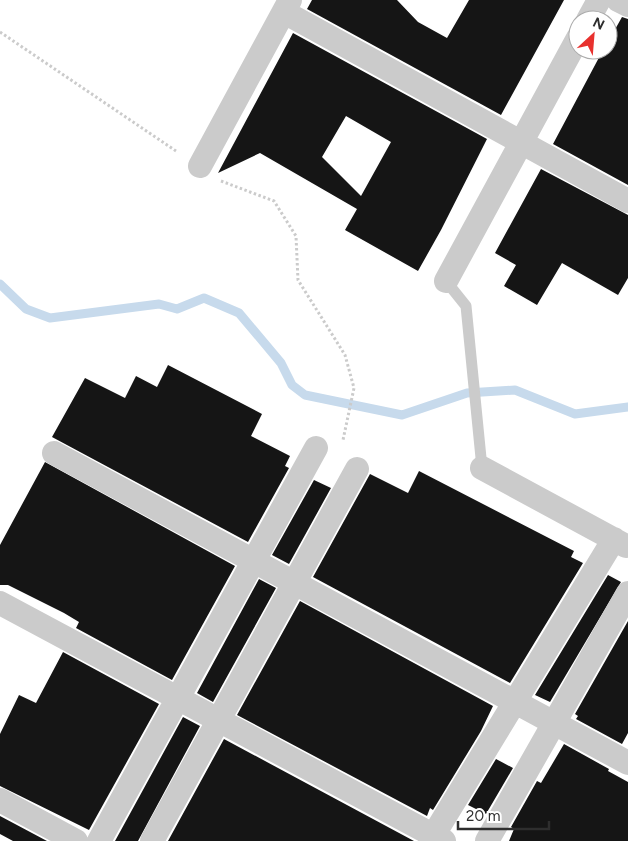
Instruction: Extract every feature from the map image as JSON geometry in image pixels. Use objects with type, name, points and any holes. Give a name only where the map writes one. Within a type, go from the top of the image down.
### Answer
[{"type":"street","points":[[618,0],[628,5]]},
{"type":"street","points":[[200,166],[287,6],[521,143],[628,201]]},
{"type":"street","points":[[446,281],[568,56]]},
{"type":"street","points":[[99,841],[316,448]]},
{"type":"street","points":[[54,453],[628,763]]},
{"type":"street","points":[[0,603],[436,839],[515,701],[621,543],[482,468]]},
{"type":"street","points":[[152,841],[357,469]]},
{"type":"street","points":[[487,841],[628,593]]},
{"type":"street","points":[[0,800],[76,841]]},
{"type":"lane","points":[[446,281],[466,306],[482,468]]},
{"type":"path","points":[[0,32],[225,184],[274,201],[296,236],[298,280],[345,355],[354,388],[344,440],[316,448]]},
{"type":"building","points":[[312,0],[397,0],[418,22],[447,38],[469,0],[564,0],[501,115],[307,9]]},
{"type":"building","points":[[622,17],[628,19],[628,185],[553,144],[598,60],[618,60],[618,24]]},
{"type":"building","points":[[293,33],[487,139],[418,271],[345,230],[357,209],[260,153],[218,173]],"holes":[[[346,116],[391,142],[361,196],[322,157]]]},
{"type":"building","points":[[541,169],[628,215],[628,278],[618,295],[562,263],[537,305],[504,286],[516,265],[495,253]]},
{"type":"building","points":[[168,365],[262,414],[251,436],[290,456],[285,466],[289,468],[248,542],[52,437],[85,378],[125,398],[136,376],[157,387]]},
{"type":"building","points":[[45,462],[235,566],[172,680],[76,628],[79,622],[64,613],[8,585],[0,585],[0,545]]},
{"type":"building","points":[[419,471],[574,551],[571,557],[583,563],[510,683],[313,577],[370,474],[408,493]]},
{"type":"building","points":[[314,480],[331,488],[289,564],[272,555]]},
{"type":"building","points":[[608,575],[621,582],[550,702],[535,695]]},
{"type":"building","points":[[259,579],[276,588],[213,702],[197,693]]},
{"type":"building","points":[[300,601],[493,706],[481,731],[433,810],[430,808],[427,816],[237,715]]},
{"type":"building","points":[[628,621],[628,733],[622,744],[576,719],[578,716],[575,714]]},
{"type":"building","points":[[63,652],[159,704],[89,830],[0,786],[0,734],[19,695],[36,703]]},
{"type":"building","points":[[183,717],[200,726],[138,841],[115,841]]},
{"type":"building","points":[[224,739],[414,841],[168,841]]},
{"type":"building","points":[[564,744],[628,782],[628,841],[509,841],[514,829],[511,827],[537,781],[541,783]]},
{"type":"building","points":[[496,759],[513,768],[486,814],[468,805]]},
{"type":"building","points":[[0,816],[47,841],[13,841],[0,834]]},
{"type":"waterway","points":[[0,284],[26,309],[50,318],[159,304],[177,309],[204,298],[239,313],[281,363],[292,385],[305,395],[402,415],[467,393],[515,390],[575,414],[628,407]]}]
